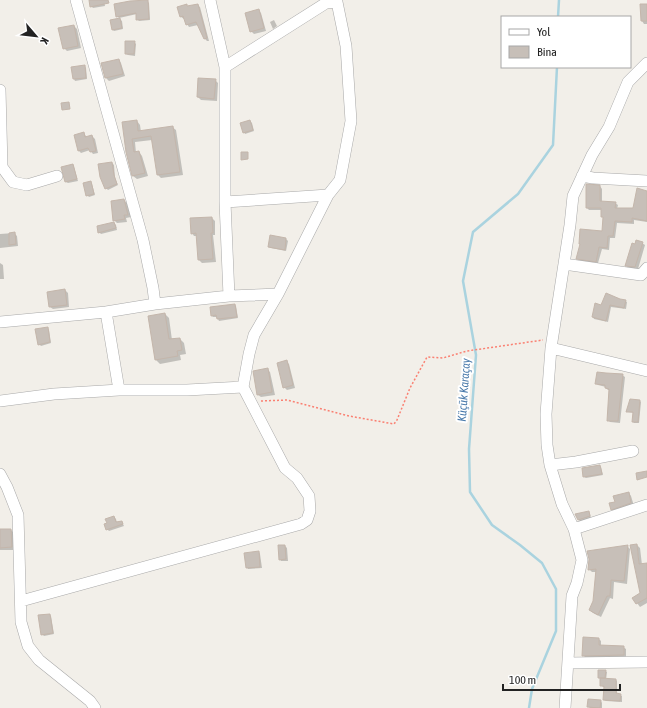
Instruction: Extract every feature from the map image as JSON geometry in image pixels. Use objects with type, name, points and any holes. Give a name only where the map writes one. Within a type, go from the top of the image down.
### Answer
[{"type":"street","points":[[76,0],[143,240],[155,304]]},
{"type":"street","points":[[210,0],[225,67],[225,202],[229,296]]},
{"type":"street","points":[[21,601],[301,524],[307,520],[310,511],[309,496],[298,478],[285,468],[243,387],[254,335],[278,294],[328,195],[340,180],[351,122],[346,46],[338,1],[326,3],[225,67]]},
{"type":"street","points":[[565,708],[572,596],[577,583],[582,560],[574,529],[555,485],[547,445],[546,414],[552,343],[573,196],[592,155],[609,127],[628,82],[647,63]]},
{"type":"street","points":[[0,90],[2,167],[13,182],[27,185],[57,176]]},
{"type":"street","points":[[582,176],[647,181]]},
{"type":"street","points":[[225,202],[328,195]]},
{"type":"street","points":[[564,264],[641,274],[647,268]]},
{"type":"street","points":[[0,322],[106,312],[155,304],[229,296],[278,294]]},
{"type":"street","points":[[106,312],[119,390]]},
{"type":"street","points":[[552,343],[647,371]]},
{"type":"street","points":[[0,401],[54,394],[119,390],[188,390],[243,387]]},
{"type":"street","points":[[550,465],[576,462],[633,451]]},
{"type":"street","points":[[0,474],[18,515],[21,622],[28,646],[39,660],[90,701],[95,708]]},
{"type":"street","points":[[574,529],[647,505]]},
{"type":"street","points":[[568,663],[647,662]]},
{"type":"path","points":[[252,404],[260,401],[287,400],[349,416],[394,424],[410,388],[427,357],[443,358],[480,348],[552,343]]},
{"type":"building","points":[[89,0],[108,0],[109,3],[90,7]]},
{"type":"building","points":[[148,0],[149,19],[136,20],[136,13],[116,17],[114,4]]},
{"type":"building","points":[[187,4],[187,6],[198,4],[207,38],[204,39],[196,22],[186,25],[183,16],[180,17],[177,7]]},
{"type":"building","points":[[640,4],[647,4],[647,21],[641,21]]},
{"type":"building","points":[[259,9],[264,28],[250,32],[245,13]]},
{"type":"building","points":[[120,18],[122,28],[112,30],[110,20]]},
{"type":"building","points":[[74,25],[78,46],[63,49],[58,28]]},
{"type":"building","points":[[125,41],[135,41],[134,54],[125,54]]},
{"type":"building","points":[[119,59],[123,74],[105,78],[101,63]]},
{"type":"building","points":[[85,65],[86,78],[73,79],[71,67]]},
{"type":"building","points":[[198,78],[216,79],[214,99],[197,97]]},
{"type":"building","points":[[69,102],[70,109],[62,110],[61,103]]},
{"type":"building","points":[[137,120],[138,131],[173,126],[180,172],[157,175],[151,136],[132,139],[134,152],[139,151],[145,173],[132,176],[126,152],[122,122]]},
{"type":"building","points":[[250,120],[253,130],[243,133],[240,123]]},
{"type":"building","points":[[84,132],[85,137],[92,135],[96,151],[90,152],[88,148],[78,151],[74,135]]},
{"type":"building","points":[[241,152],[248,152],[248,159],[241,160]]},
{"type":"building","points":[[112,162],[117,184],[105,189],[100,177],[98,164]]},
{"type":"building","points":[[73,164],[77,179],[65,182],[61,167]]},
{"type":"building","points":[[91,181],[94,194],[86,196],[83,183]]},
{"type":"building","points":[[586,184],[600,185],[600,201],[616,202],[615,208],[633,208],[637,188],[647,191],[647,221],[632,218],[632,222],[615,221],[613,236],[608,236],[607,248],[599,247],[596,262],[576,259],[580,244],[580,229],[602,231],[603,217],[601,217],[601,208],[586,208]]},
{"type":"building","points":[[124,199],[128,215],[124,215],[125,219],[113,221],[111,201]]},
{"type":"building","points":[[212,217],[213,233],[211,233],[213,259],[198,260],[196,233],[191,234],[190,218]]},
{"type":"building","points":[[114,222],[116,228],[98,233],[97,226]]},
{"type":"building","points":[[15,232],[16,244],[9,245],[9,233]]},
{"type":"building","points":[[270,235],[286,238],[285,250],[268,247]]},
{"type":"building","points":[[636,240],[643,242],[635,267],[625,266],[632,243],[635,244]]},
{"type":"building","points":[[65,289],[67,305],[49,307],[47,292]]},
{"type":"building","points":[[606,293],[626,300],[624,308],[610,305],[606,321],[592,317],[595,303],[601,305]]},
{"type":"building","points":[[235,304],[237,317],[217,319],[216,315],[211,316],[210,307]]},
{"type":"building","points":[[165,313],[169,339],[180,338],[182,350],[177,351],[178,356],[155,360],[148,316]]},
{"type":"building","points":[[48,327],[50,342],[38,345],[35,329]]},
{"type":"building","points":[[287,360],[293,385],[283,388],[277,363]]},
{"type":"building","points":[[268,368],[272,392],[257,395],[253,371]]},
{"type":"building","points":[[597,372],[623,374],[618,421],[607,421],[609,389],[605,388],[605,385],[595,384]]},
{"type":"building","points":[[630,399],[640,400],[638,422],[632,422],[633,412],[626,412]]},
{"type":"building","points":[[600,465],[602,474],[583,477],[582,468]]},
{"type":"building","points":[[647,471],[647,477],[637,480],[636,473]]},
{"type":"building","points":[[629,492],[631,503],[611,510],[609,503],[615,502],[613,496]]},
{"type":"building","points":[[589,511],[590,516],[578,520],[575,514]]},
{"type":"building","points":[[114,516],[116,522],[122,521],[123,524],[106,530],[104,524],[107,523],[105,519]]},
{"type":"building","points":[[0,529],[11,529],[12,547],[0,548]]},
{"type":"building","points":[[637,544],[639,564],[647,563],[647,598],[636,604],[632,598],[640,593],[630,545]]},
{"type":"building","points":[[278,545],[285,545],[286,559],[279,560]]},
{"type":"building","points":[[628,545],[624,581],[611,580],[610,596],[607,596],[598,615],[589,610],[593,601],[596,569],[588,570],[589,559],[587,551]]},
{"type":"building","points":[[259,551],[260,567],[246,568],[244,553]]},
{"type":"building","points":[[50,614],[53,633],[41,635],[38,615]]},
{"type":"building","points":[[583,637],[599,638],[599,645],[624,646],[624,655],[582,656]]},
{"type":"building","points":[[598,670],[606,670],[605,678],[598,678]]},
{"type":"building","points":[[600,678],[616,679],[616,693],[621,694],[620,701],[603,700],[604,686],[600,686]]},
{"type":"building","points":[[588,699],[601,700],[600,708],[587,707]]},
{"type":"waterway","name":"Küçük Karaçay","points":[[558,16],[559,0]]},
{"type":"waterway","name":"Küçük Karaçay","points":[[529,708],[532,689],[556,631],[556,589],[542,563],[492,525],[470,492],[469,449],[476,355],[463,281],[473,232],[518,194],[553,145],[557,68]]}]
